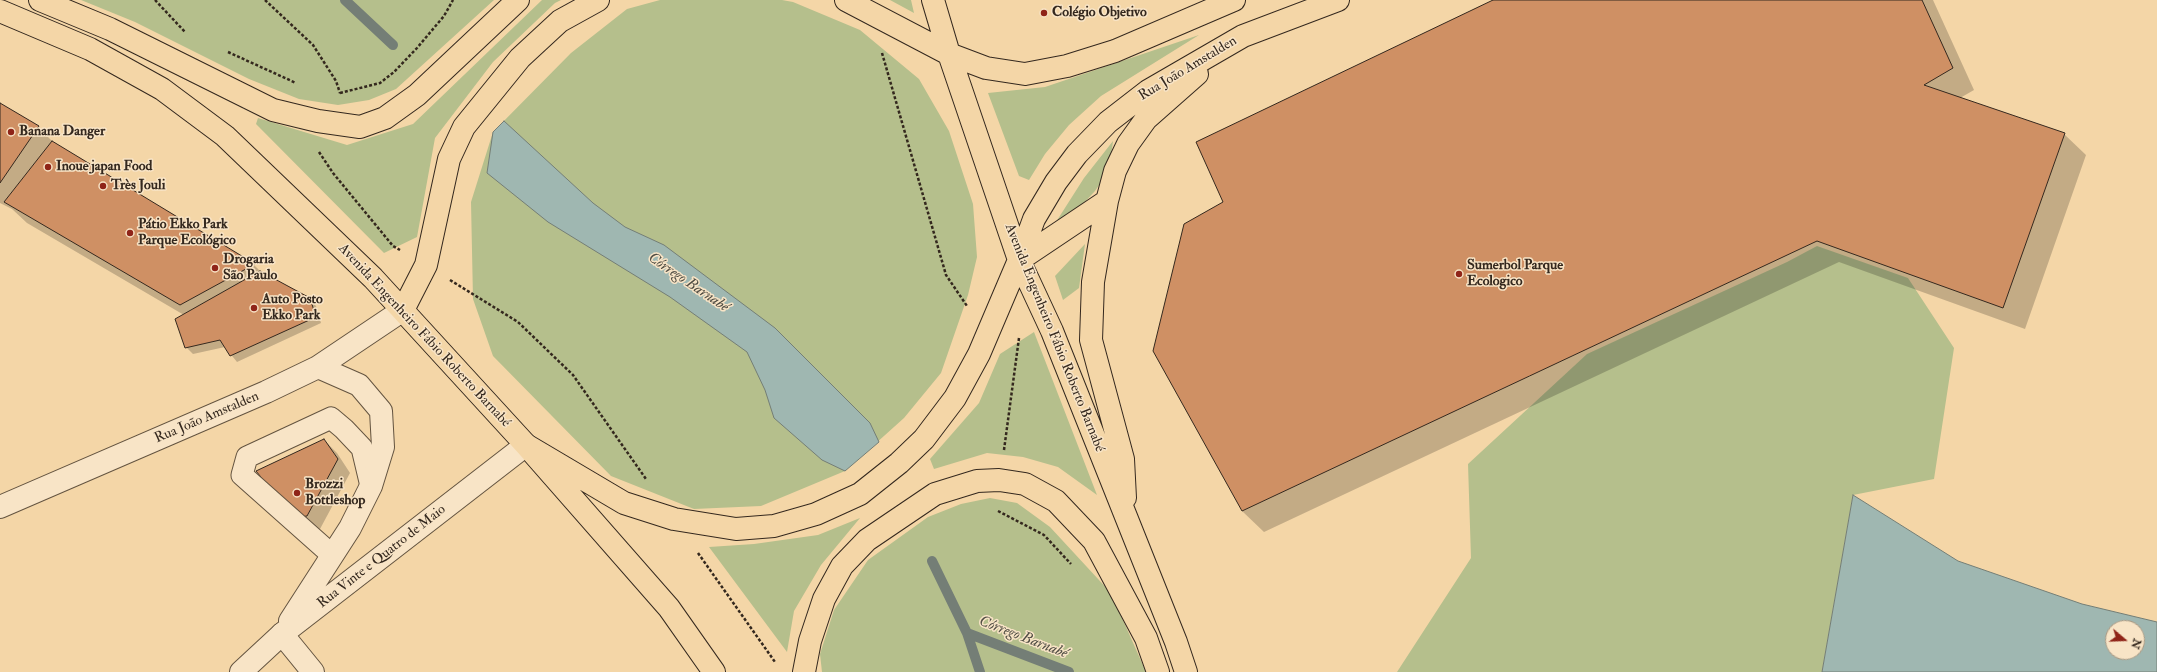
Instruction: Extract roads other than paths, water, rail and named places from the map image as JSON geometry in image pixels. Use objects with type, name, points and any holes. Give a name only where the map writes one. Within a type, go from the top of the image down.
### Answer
[{"type":"main road","points":[[40,0],[110,29],[273,110],[318,122],[360,127],[385,118],[417,95],[518,0]]},
{"type":"main road","points":[[403,310],[426,265],[449,159],[464,127],[520,58],[560,21],[598,0]]},
{"type":"main road","points":[[846,0],[949,54],[986,68],[1025,74],[1067,66],[1115,51],[1234,0]]},
{"type":"main road","name":"Avenida Engenheiro Fábio Roberto Barnabé","points":[[933,0],[949,54],[1019,260],[1050,326],[1176,642],[1186,672]]},
{"type":"main road","name":"Rua João Amstalden","points":[[526,445],[624,503],[674,519],[736,529],[774,526],[816,514],[860,494],[899,464],[924,439],[954,398],[979,354],[1019,260],[1034,219],[1056,182],[1077,154],[1108,122],[1148,91],[1243,36],[1338,0]]},
{"type":"main road","name":"Avenida Engenheiro Fábio Roberto Barnabé","points":[[0,11],[90,49],[162,89],[219,131],[374,278],[526,445],[669,608],[714,672]]},
{"type":"main road","points":[[1126,515],[1123,459],[1091,340],[1093,282],[1107,201],[1115,171],[1128,144],[1146,120],[1182,86],[1243,36]]},
{"type":"main road","points":[[1019,260],[1107,201]]},
{"type":"main road","points":[[804,672],[810,641],[824,598],[842,566],[867,540],[935,494],[977,481],[999,480],[1025,484],[1056,501],[1094,542],[1146,638],[1158,672]]},
{"type":"street","name":"Rua João Amstalden","points":[[0,507],[266,392],[318,367],[403,310]]},
{"type":"street","points":[[313,672],[282,634],[350,528],[371,486],[383,447],[381,411],[359,385],[318,367]]},
{"type":"street","name":"Rua Vinte e Quatro de Maio","points":[[240,672],[282,634],[526,445]]},
{"type":"lane","points":[[332,556],[242,475],[247,457],[331,418],[362,448],[371,486]]},
{"type":"water","points":[[504,121],[593,203],[625,227],[664,245],[775,328],[870,423],[879,442],[845,471],[822,460],[774,418],[765,390],[747,352],[670,297],[548,222],[487,173],[493,132]]},
{"type":"water","points":[[1853,495],[1958,561],[2082,604],[2157,622],[2157,672],[1822,672]]},
{"type":"waterway","name":"Córrego Barnabé","points":[[345,0],[393,45]]},
{"type":"waterway","points":[[932,561],[967,633],[980,672]]},
{"type":"waterway","name":"Córrego Barnabé","points":[[967,633],[1069,672]]},
{"type":"place","name":"Colégio Objetivo","points":[[1044,13]]},
{"type":"place","name":"Banana Danger","points":[[11,132]]},
{"type":"place","name":"Inoue japan Food","points":[[48,167]]},
{"type":"place","name":"Très Jouli","points":[[103,186]]},
{"type":"place","name":"Pátio Ekko Park Parque Ecológico","points":[[130,233]]},
{"type":"place","name":"Drogaria São Paulo","points":[[215,268]]},
{"type":"place","name":"Sumerbol Parque Ecologico","points":[[1459,274]]},
{"type":"place","name":"Auto Posto Ekko Park","points":[[254,308]]},
{"type":"place","name":"Brozzi Bottleshop","points":[[297,493]]}]
